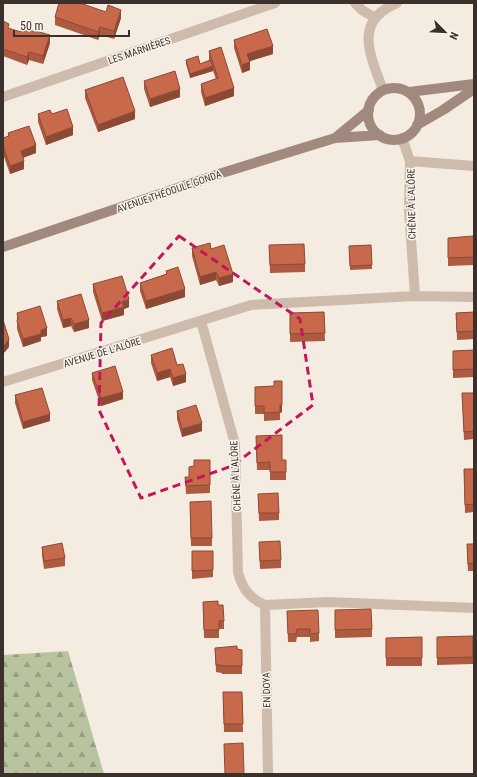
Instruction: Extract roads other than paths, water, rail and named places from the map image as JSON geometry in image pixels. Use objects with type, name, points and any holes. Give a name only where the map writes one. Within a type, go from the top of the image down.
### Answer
[{"type":"main road","points":[[409,92],[418,104],[420,111],[417,125],[411,133],[402,138],[391,139],[380,136],[371,124],[369,110],[371,102],[376,95],[383,90],[392,88],[409,92],[474,84]]},
{"type":"main road","points":[[417,125],[443,110],[474,89]]},
{"type":"main road","name":"AVENUE THÉODULE GONDA","points":[[335,138],[369,110]]},
{"type":"main road","name":"AVENUE THÉODULE GONDA","points":[[3,247],[222,173],[335,138],[380,136]]},
{"type":"street","name":"LES MARNIÈRES","points":[[3,97],[252,7],[275,3]]},
{"type":"street","points":[[355,3],[362,10],[375,18]]},
{"type":"street","points":[[383,90],[369,52],[368,37],[375,18],[385,8],[397,3]]},
{"type":"street","name":"CHÊNE À L'ALÔRE","points":[[402,138],[410,161],[410,210],[415,296]]},
{"type":"street","points":[[410,161],[474,166]]},
{"type":"street","points":[[201,321],[251,305],[415,296],[474,297]]},
{"type":"street","name":"CHÊNE À L'ALÔRE","points":[[201,321],[234,444],[238,572],[240,582],[250,596],[256,601],[265,605]]},
{"type":"street","name":"AVENUE DE L'ALÔRE","points":[[3,382],[201,321]]},
{"type":"street","points":[[265,605],[328,602],[474,608]]},
{"type":"street","name":"EN DOYA","points":[[265,605],[268,774]]}]
